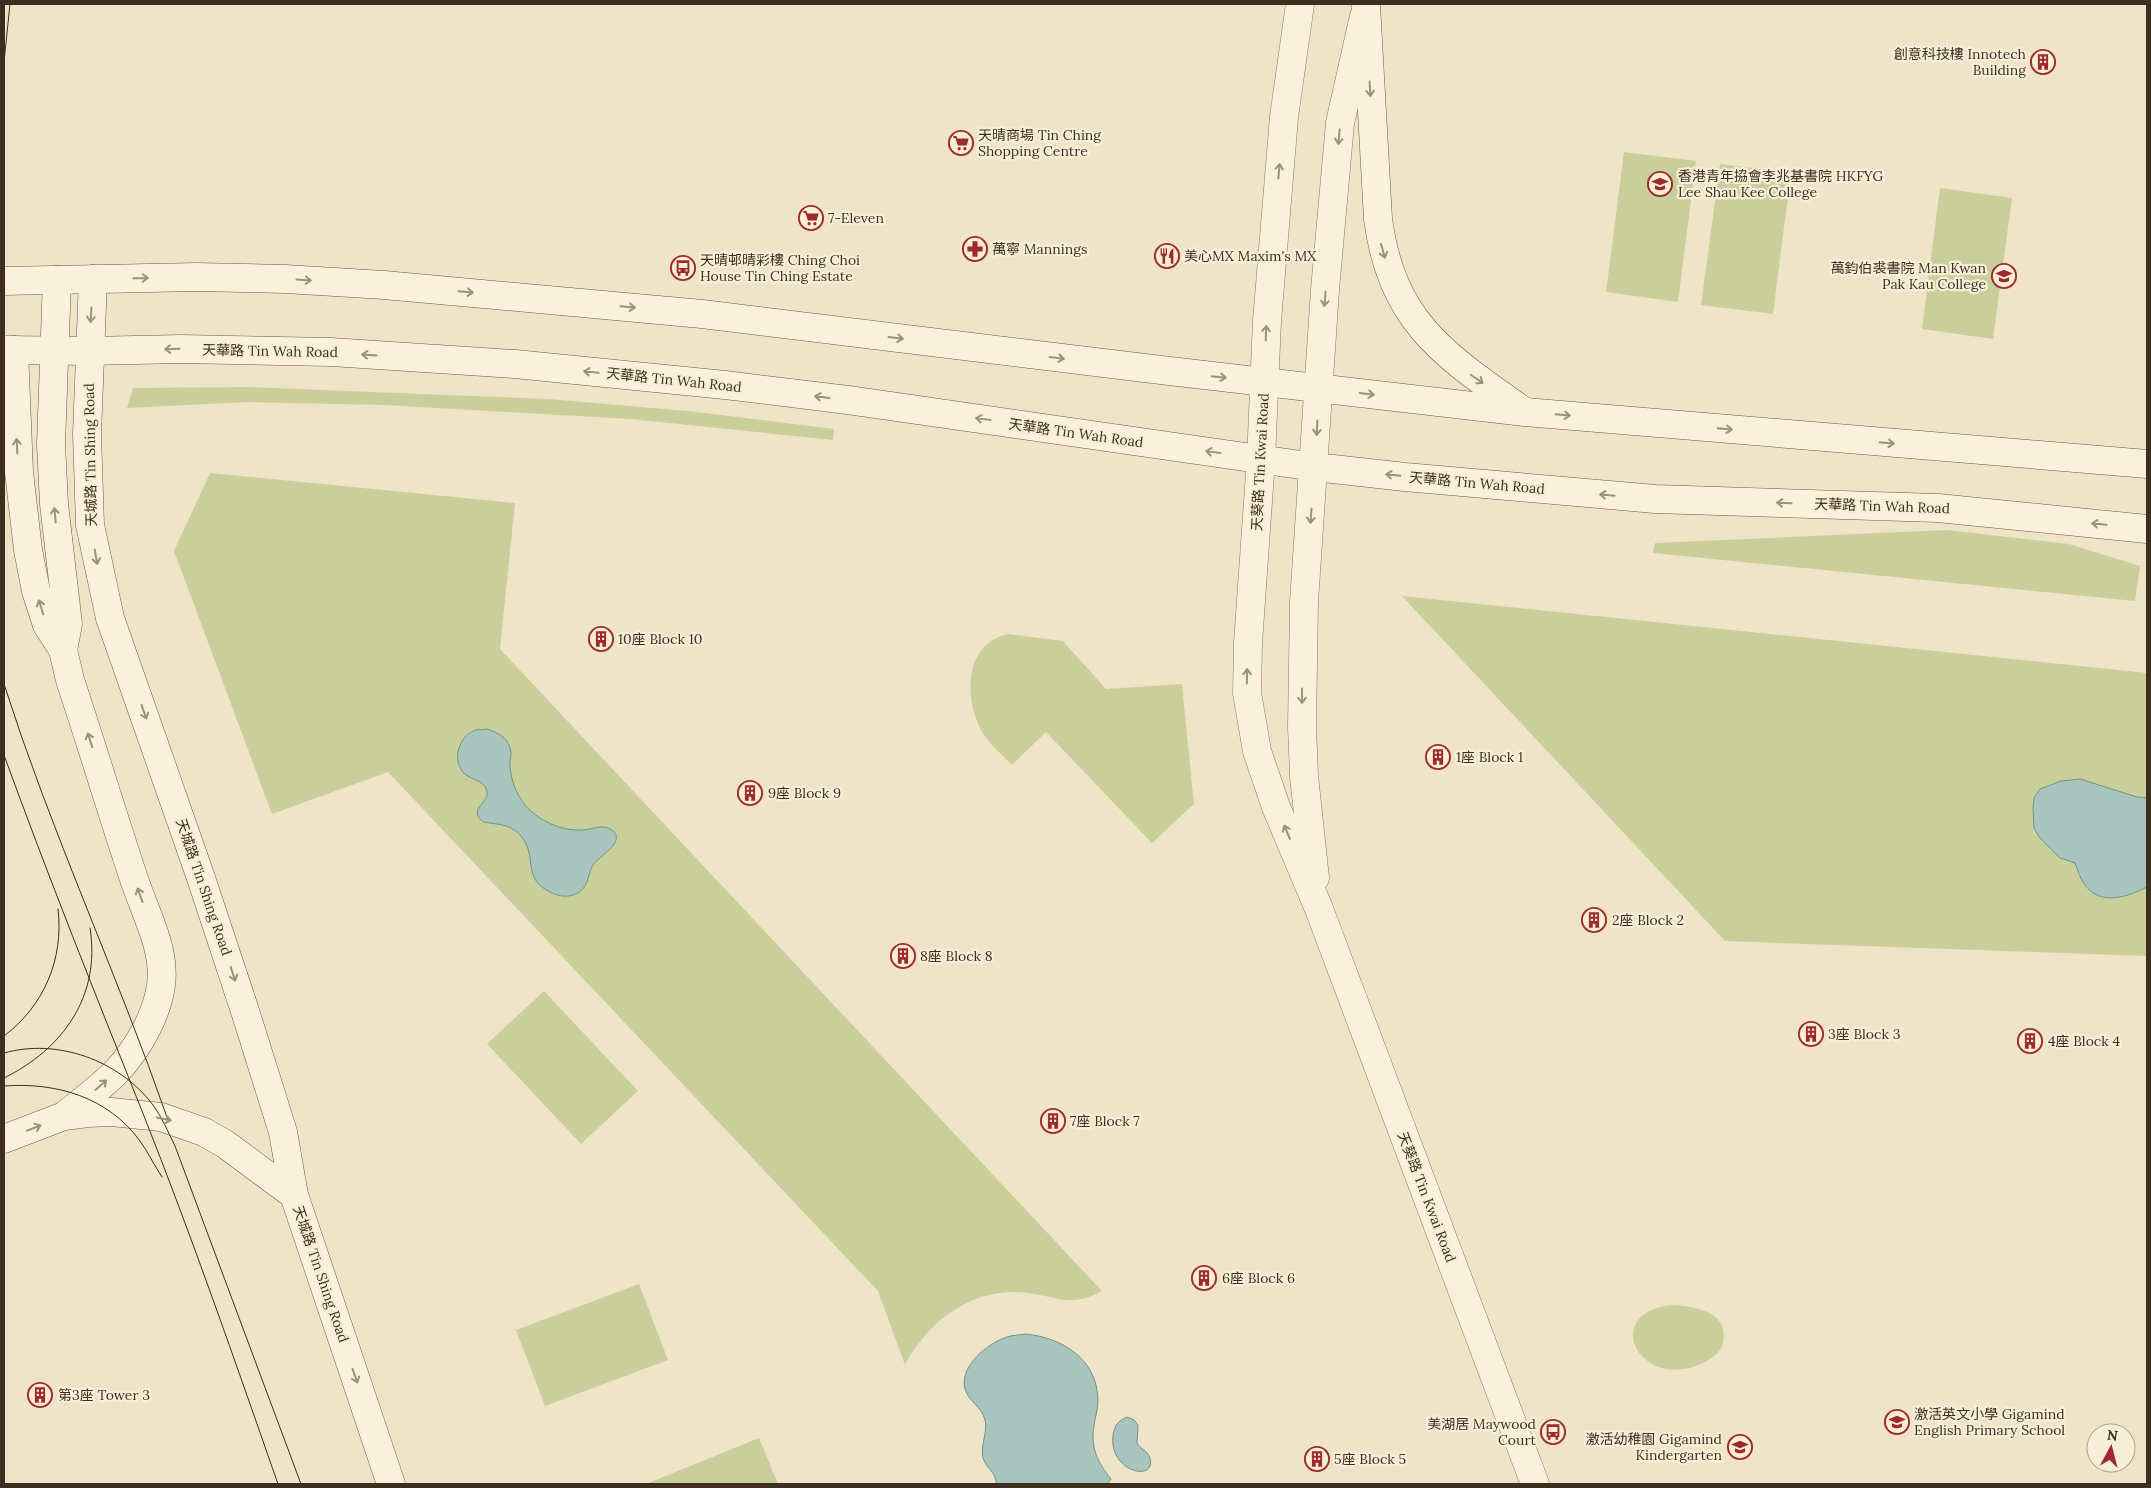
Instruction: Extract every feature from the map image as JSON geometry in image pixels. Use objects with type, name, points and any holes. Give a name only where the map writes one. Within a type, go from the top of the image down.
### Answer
[{"type":"main road","name":"天葵路 Tin Kwai Road","points":[[1300,4],[1284,117],[1267,321],[1261,459],[1248,643],[1247,693],[1257,751],[1276,807],[1319,909],[1536,1484]]},
{"type":"main road","name":"天葵路 Tin Kwai Road","points":[[1319,909],[1304,776],[1302,727],[1304,602],[1340,123],[1366,5]]},
{"type":"main road","points":[[1366,5],[1378,219],[1382,246],[1389,269],[1401,297],[1414,319],[1435,343],[1458,365],[1525,412]]},
{"type":"main road","points":[[4,281],[197,277],[275,278],[384,285],[702,314],[1525,412],[2147,464]]},
{"type":"main road","name":"天城路 Tin Shing Road","points":[[92,278],[88,434],[90,525],[110,618],[202,878],[245,1010],[283,1132],[294,1195],[391,1484]]},
{"type":"main road","points":[[57,280],[52,444],[54,504],[68,624],[63,650]]},
{"type":"main road","name":"天華路 Tin Wah Road","points":[[9,350],[190,349],[331,352],[515,364],[724,385],[839,399],[1315,467],[1655,499],[1938,508],[2147,529]]},
{"type":"main road","points":[[9,350],[19,472],[28,550],[36,590],[47,625],[63,650],[70,680],[135,881],[157,940],[161,985],[155,1009],[139,1040],[116,1072],[64,1116]]},
{"type":"main road","points":[[4,1139],[64,1116],[111,1112],[167,1119],[204,1132],[225,1144],[294,1195]]},
{"type":"green space","points":[[1624,152],[1696,161],[1678,302],[1606,292]]},
{"type":"green space","points":[[1720,164],[1791,173],[1773,314],[1701,305]]},
{"type":"green space","points":[[1940,188],[2012,198],[1993,339],[1922,329]]},
{"type":"green space","points":[[249,387],[548,399],[688,411],[834,429],[833,440],[630,419],[384,405],[248,402],[127,408],[133,388]]},
{"type":"green space","points":[[210,473],[515,503],[500,649],[1102,1291],[1091,1296],[1073,1300],[1008,1292],[989,1295],[971,1301],[940,1321],[915,1349],[905,1365],[878,1291],[388,772],[272,814],[174,551]]},
{"type":"green space","points":[[1947,530],[2069,544],[2140,566],[2135,601],[1653,553],[1655,543]]},
{"type":"green space","points":[[1402,596],[2147,673],[2147,956],[1725,941]]},
{"type":"green space","points":[[1008,634],[1063,641],[1106,689],[1182,684],[1194,804],[1152,843],[1046,732],[1012,765],[984,735],[975,717],[972,702],[970,688],[972,673],[976,660],[983,649],[994,640]]},
{"type":"green space","points":[[544,991],[638,1091],[581,1144],[487,1044]]},
{"type":"green space","points":[[639,1284],[668,1360],[545,1406],[516,1330]]},
{"type":"green space","points":[[1671,1305],[1697,1308],[1713,1315],[1719,1320],[1723,1327],[1724,1341],[1716,1355],[1705,1362],[1682,1369],[1662,1368],[1647,1361],[1637,1349],[1633,1335],[1637,1322],[1649,1311]]},
{"type":"green space","points":[[759,1438],[778,1484],[646,1484]]},
{"type":"water","points":[[487,729],[500,735],[507,741],[511,750],[510,765],[517,792],[525,805],[537,816],[551,824],[566,829],[582,830],[605,827],[612,830],[616,835],[614,844],[596,861],[584,887],[576,894],[567,896],[557,895],[542,887],[536,881],[533,874],[529,852],[521,836],[504,825],[484,822],[478,816],[478,808],[486,798],[487,791],[483,784],[462,771],[459,765],[458,753],[462,741],[470,733],[476,730]]},
{"type":"water","points":[[2080,779],[2137,797],[2147,798],[2147,887],[2131,894],[2114,898],[2098,896],[2091,892],[2083,883],[2075,863],[2060,858],[2039,837],[2034,828],[2033,808],[2034,798],[2040,789],[2061,781]]},
{"type":"water","points":[[1026,1334],[1053,1340],[1065,1346],[1085,1362],[1092,1373],[1098,1400],[1093,1441],[1099,1461],[1111,1479],[1107,1484],[996,1484],[995,1477],[986,1465],[982,1453],[986,1430],[985,1420],[981,1411],[969,1398],[964,1380],[971,1364],[992,1344],[1007,1337]]},
{"type":"water","points":[[1127,1417],[1134,1420],[1138,1425],[1137,1443],[1150,1458],[1150,1466],[1146,1470],[1132,1470],[1124,1465],[1113,1448],[1113,1435],[1117,1424]]},
{"type":"tram line","points":[[4,62],[10,4]]},
{"type":"tram line","points":[[4,684],[42,794],[168,1120]]},
{"type":"tram line","points":[[4,755],[55,891],[179,1207],[278,1484]]},
{"type":"tram line","points":[[4,1036],[30,1011],[48,980],[58,946],[58,909]]},
{"type":"tram line","points":[[4,1078],[44,1052],[60,1036],[73,1018],[83,998],[90,976],[92,953],[90,928]]},
{"type":"tram line","points":[[4,1053],[24,1049],[45,1048],[86,1056],[123,1076],[139,1089],[153,1105],[175,1146],[301,1484]]},
{"type":"tram line","points":[[4,1086],[23,1085],[61,1090],[97,1103],[113,1113],[127,1126],[143,1145],[162,1177]]},
{"type":"place","name":"創意科技樓 Innotech Building","points":[[2043,62]]},
{"type":"place","name":"天晴商場 Tin Ching Shopping Centre","points":[[961,143]]},
{"type":"place","name":"香港青年拹會李兆基書院 HKFYG Lee Shau Kee College","points":[[1660,184]]},
{"type":"place","name":"7-Eleven","points":[[811,218]]},
{"type":"place","name":"萬寧 Mannings","points":[[975,249]]},
{"type":"place","name":"美心MX Maxim's MX","points":[[1167,256]]},
{"type":"place","name":"天晴邨晴彩樓 Ching Choi House Tin Ching Estate","points":[[683,268]]},
{"type":"place","name":"萬鈞伯裘書院 Man Kwan Pak Kau College","points":[[2004,276]]},
{"type":"place","name":"10座 Block 10","points":[[601,639]]},
{"type":"place","name":"1座 Block 1","points":[[1438,757]]},
{"type":"place","name":"9座 Block 9","points":[[750,793]]},
{"type":"place","name":"2座 Block 2","points":[[1594,920]]},
{"type":"place","name":"8座 Block 8","points":[[903,956]]},
{"type":"place","name":"3座 Block 3","points":[[1811,1034]]},
{"type":"place","name":"4座 Block 4","points":[[2030,1041]]},
{"type":"place","name":"7座 Block 7","points":[[1053,1121]]},
{"type":"place","name":"6座 Block 6","points":[[1204,1278]]},
{"type":"place","name":"第3座 Tower 3","points":[[40,1395]]},
{"type":"place","name":"激活英文小學 Gigamind English Primary School","points":[[1897,1422]]},
{"type":"place","name":"美湖居 Maywood Court","points":[[1553,1432]]},
{"type":"place","name":"激活幼稚園 Gigamind Kindergarten","points":[[1740,1447]]},
{"type":"place","name":"5座 Block 5","points":[[1317,1459]]}]
